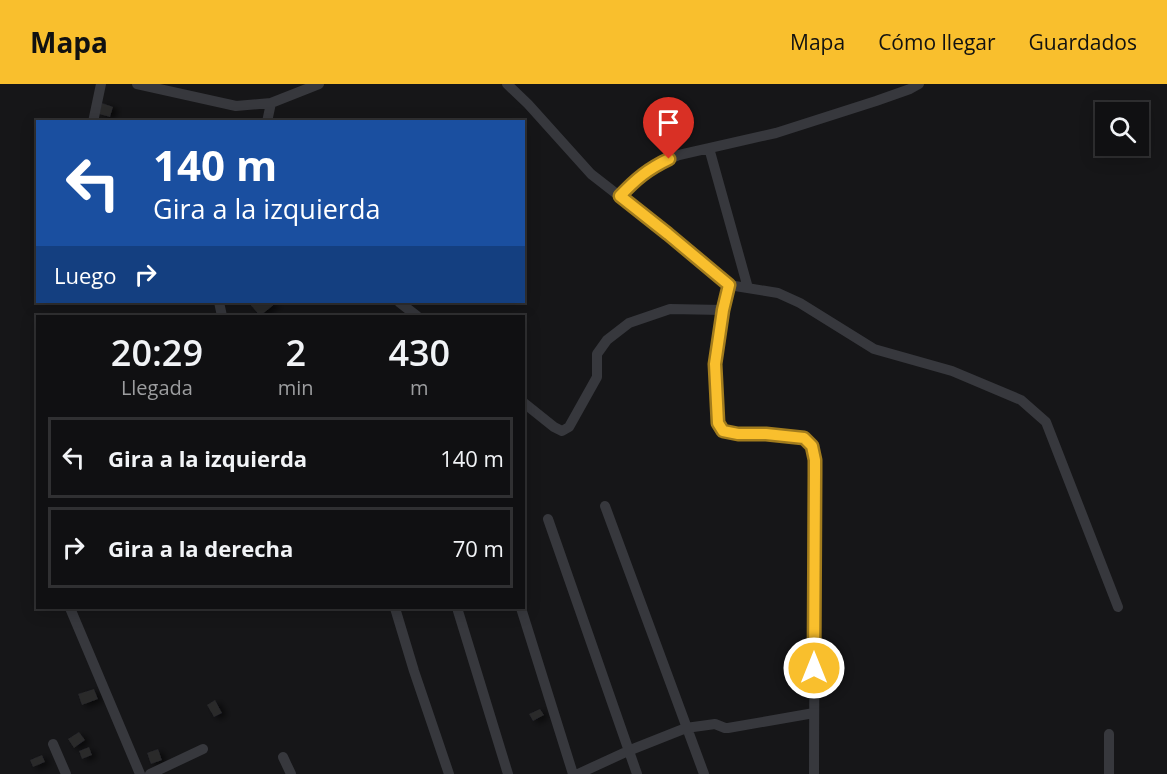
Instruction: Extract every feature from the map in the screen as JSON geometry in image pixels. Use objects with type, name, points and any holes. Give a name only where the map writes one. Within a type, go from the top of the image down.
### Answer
[{"type":"street","points":[[93,120],[101,84]]},
{"type":"street","points":[[137,84],[236,106],[271,103],[319,84]]},
{"type":"street","points":[[507,84],[591,174],[729,285],[778,293],[800,303],[874,349],[952,371],[1021,400],[1046,422],[1118,607]]},
{"type":"street","points":[[620,196],[652,167],[679,155],[776,133],[876,101],[919,84]]},
{"type":"street","points":[[267,120],[271,103]]},
{"type":"street","points":[[709,148],[748,288]]},
{"type":"street","points":[[729,285],[715,364],[718,423],[723,431],[738,434],[804,438],[812,446],[815,460],[814,774]]},
{"type":"street","points":[[400,303],[416,315]]},
{"type":"street","points":[[525,404],[562,431],[569,427],[597,377],[597,354],[607,340],[629,322],[670,309],[723,310]]},
{"type":"street","points":[[605,506],[704,774]]},
{"type":"street","points":[[548,519],[637,774]]},
{"type":"street","points":[[70,609],[140,774]]},
{"type":"street","points":[[395,609],[449,774]]},
{"type":"street","points":[[521,609],[573,774]]},
{"type":"street","points":[[458,611],[508,774]]},
{"type":"street","points":[[578,774],[686,728],[715,724],[728,728],[814,713]]},
{"type":"street","points":[[1109,734],[1109,774]]},
{"type":"street","points":[[53,744],[66,774]]},
{"type":"street","points":[[150,774],[203,749]]},
{"type":"street","points":[[283,757],[291,774]]},
{"type":"building","points":[[102,103],[113,107],[110,117],[99,114]]},
{"type":"building","points":[[249,303],[276,303],[261,315]]},
{"type":"building","points":[[94,689],[98,699],[82,705],[78,694]]},
{"type":"building","points":[[215,700],[222,713],[214,717],[207,705]]},
{"type":"building","points":[[540,709],[544,715],[533,721],[529,714]]},
{"type":"building","points":[[79,732],[85,740],[74,748],[68,739]]},
{"type":"building","points":[[89,747],[92,755],[82,759],[79,751]]},
{"type":"building","points":[[158,749],[162,760],[151,764],[147,753]]},
{"type":"building","points":[[42,755],[45,762],[33,767],[30,760]]},
{"type":"route","points":[[669,159],[652,167],[620,196],[729,285],[715,364],[718,423],[723,431],[804,438],[812,446],[815,460],[814,668]]}]
